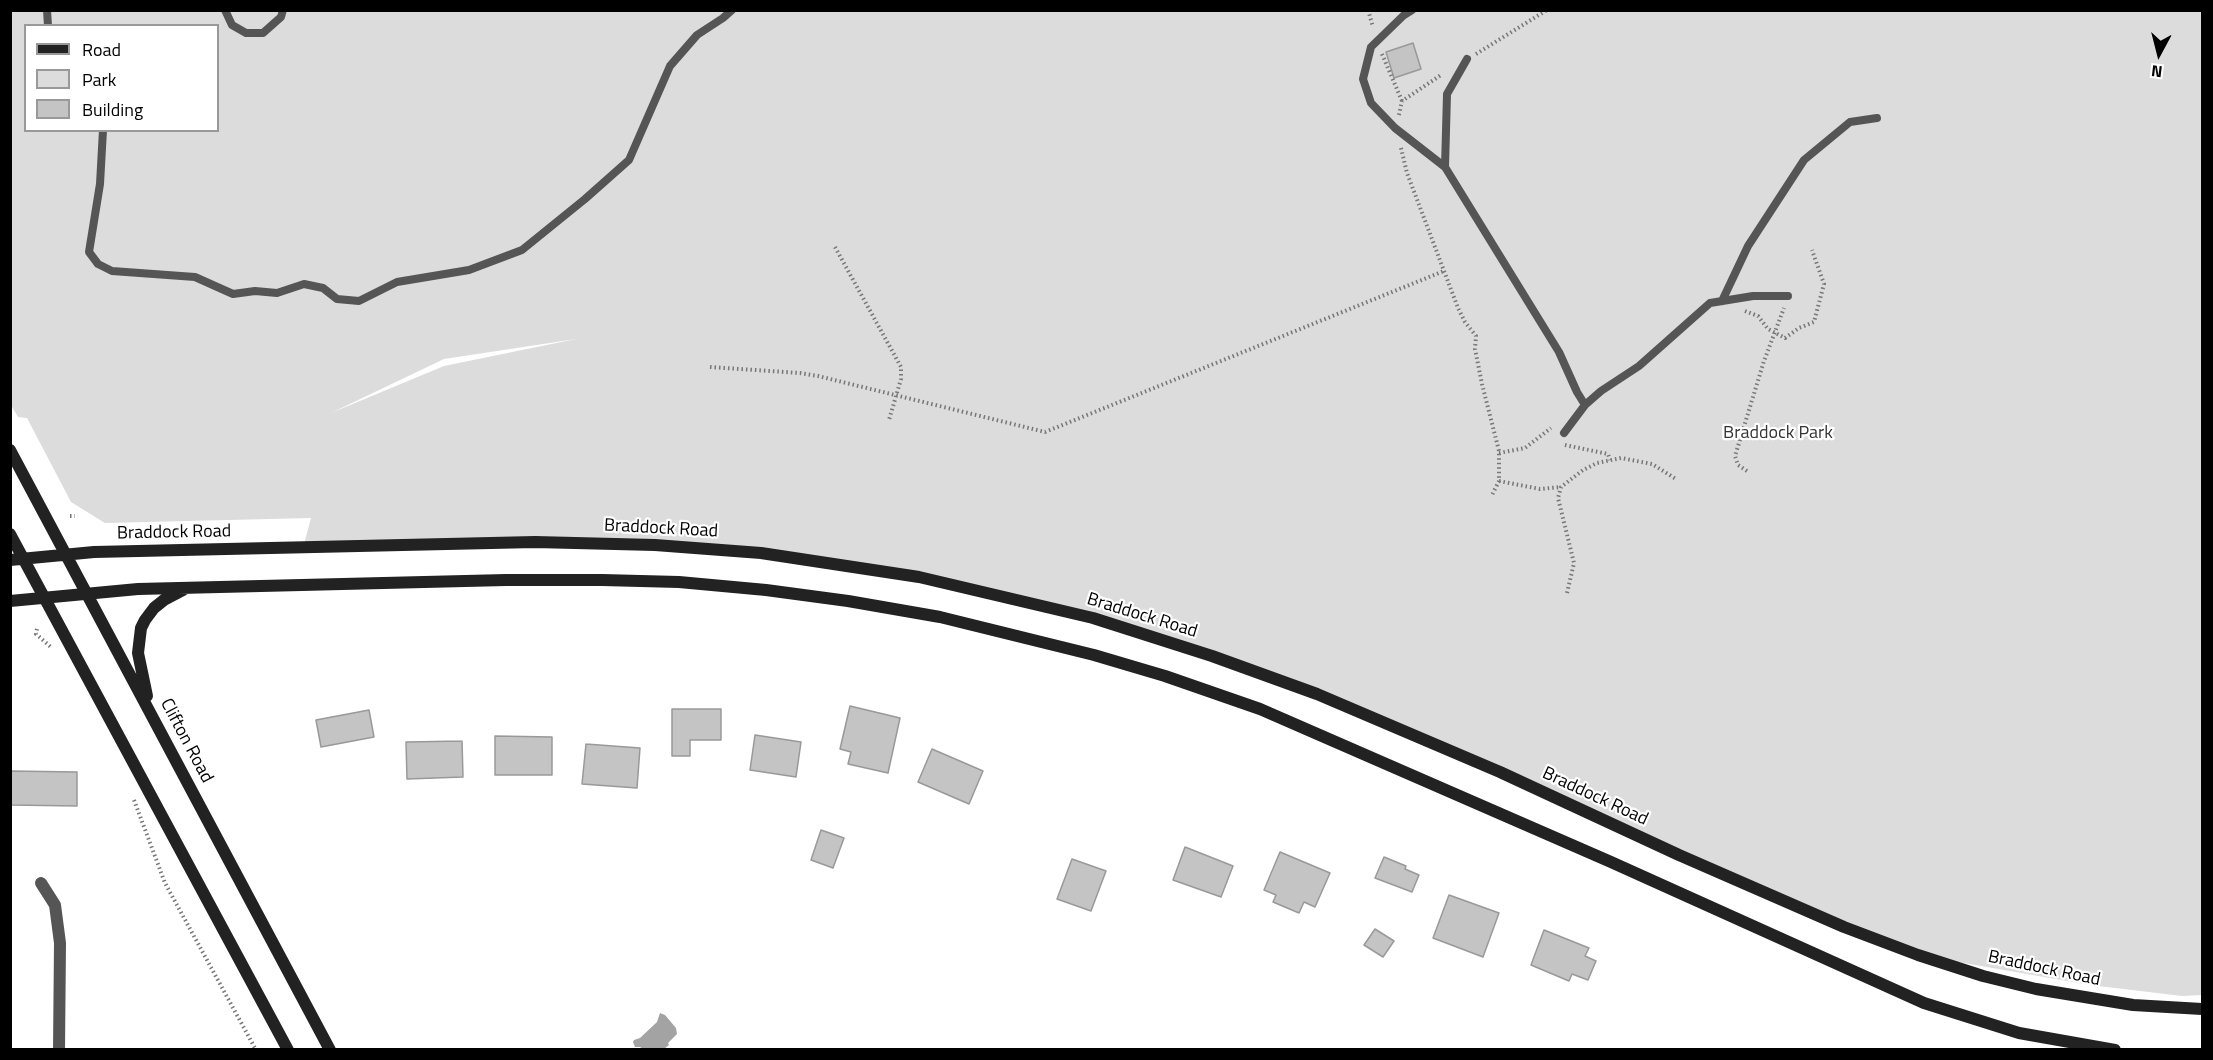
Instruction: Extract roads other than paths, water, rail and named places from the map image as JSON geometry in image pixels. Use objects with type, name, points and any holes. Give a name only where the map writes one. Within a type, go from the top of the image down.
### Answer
[{"type":"main road","name":"Clifton Road","points":[[10,450],[330,1050]]},
{"type":"main road","points":[[10,534],[288,1050]]},
{"type":"main road","name":"Braddock Road","points":[[10,560],[64,554],[535,542],[655,545],[761,554],[919,577],[1093,618],[1212,656],[1317,694],[1500,772],[1679,855],[1845,927],[1918,955],[1983,976],[2036,989],[2133,1005],[2202,1009]]},
{"type":"main road","points":[[10,601],[138,589],[518,580],[679,582],[766,590],[940,617],[1155,673],[1260,709],[1924,1003],[2019,1033],[2115,1050]]},
{"type":"main road","points":[[153,717],[138,653],[141,628],[145,620],[164,600],[189,588]]},
{"type":"street","points":[[41,883],[55,905],[60,943],[59,1050]]},
{"type":"lane","points":[[225,10],[232,25],[246,33],[263,33],[281,17],[283,10]]},
{"type":"lane","points":[[103,132],[100,184],[89,252],[98,264],[112,271],[195,277],[233,294],[255,291],[277,293],[304,284],[322,288],[337,300],[359,301],[397,282],[469,270],[522,250],[629,160],[670,66],[697,35],[732,10]]},
{"type":"lane","points":[[1412,10],[1371,47],[1364,79],[1371,103],[1395,128],[1445,167],[1559,352],[1577,392],[1586,405]]},
{"type":"lane","points":[[1445,167],[1447,94],[1467,59]]},
{"type":"lane","points":[[1722,301],[1748,246],[1804,160],[1850,122],[1877,118]]},
{"type":"lane","points":[[1567,435],[1586,405],[1638,366],[1710,303],[1752,296],[1788,296]]},
{"type":"park label","name":"Braddock Park","points":[[1778,434]]}]
